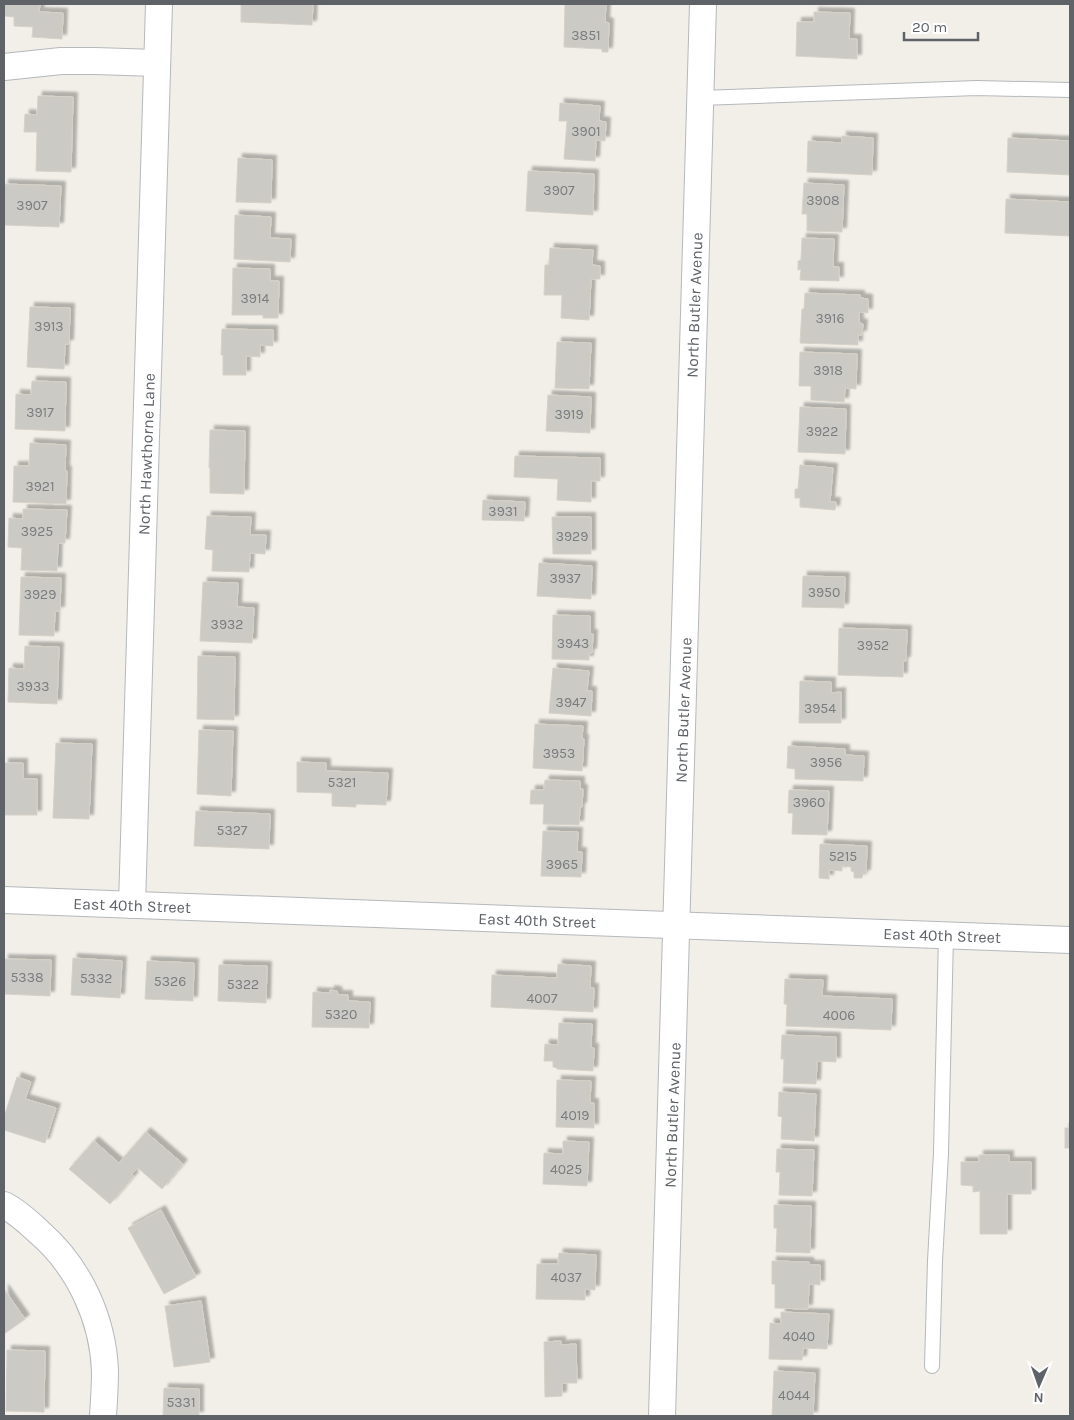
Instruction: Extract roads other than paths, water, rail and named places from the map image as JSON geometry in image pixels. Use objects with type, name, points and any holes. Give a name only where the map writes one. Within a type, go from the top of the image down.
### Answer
[{"type":"street","name":"North Hawthorne Lane","points":[[132,905],[159,4]]},
{"type":"street","name":"North Butler Avenue","points":[[662,1416],[678,925],[703,4]]},
{"type":"street","points":[[4,67],[62,61],[95,60],[157,64]]},
{"type":"street","name":"East 40th Street","points":[[4,900],[1070,940]]},
{"type":"street","points":[[4,1206],[28,1222],[60,1253],[86,1295],[97,1324],[102,1345],[104,1369],[103,1416]]},
{"type":"lane","points":[[700,98],[977,88],[1070,90]]},
{"type":"lane","points":[[932,1366],[941,1153],[946,935]]}]
